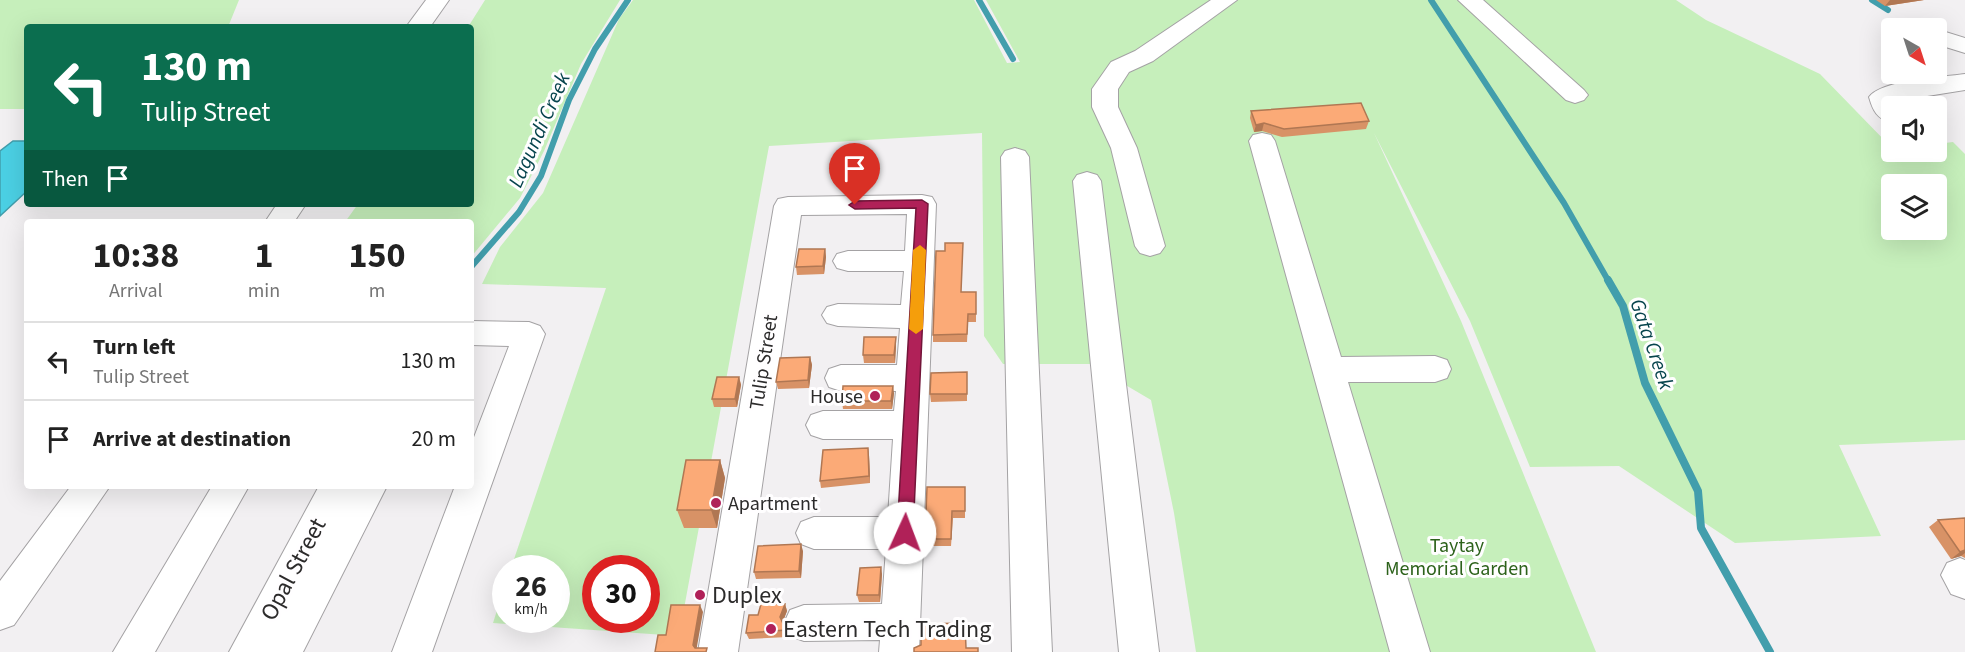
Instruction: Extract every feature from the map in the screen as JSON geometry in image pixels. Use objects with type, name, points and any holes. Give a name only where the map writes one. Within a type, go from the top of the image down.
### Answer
[{"type":"street","points":[[420,24],[438,0]]},
{"type":"street","points":[[1150,246],[1124,148],[1105,107],[1105,89],[1120,67],[1144,56],[1226,0]]},
{"type":"street","points":[[1469,0],[1575,95]]},
{"type":"street","points":[[1947,40],[1965,46]]},
{"type":"street","points":[[1885,96],[1899,91],[1965,82]]},
{"type":"street","points":[[1262,141],[1410,652]]},
{"type":"street","points":[[1015,157],[1032,652]]},
{"type":"street","points":[[1087,181],[1139,652]]},
{"type":"street","name":"Tulip Street","points":[[718,652],[788,206],[922,204],[919,261]]},
{"type":"street","points":[[804,623],[900,637],[919,261],[848,261]]},
{"type":"street","points":[[838,315],[917,316]]},
{"type":"street","points":[[474,333],[529,334],[474,483]]},
{"type":"street","points":[[1327,370],[1435,369]]},
{"type":"street","points":[[841,378],[912,378]]},
{"type":"street","points":[[823,425],[910,425]]},
{"type":"street","points":[[0,612],[90,489]]},
{"type":"street","points":[[134,652],[229,489]]},
{"type":"street","name":"Opal Street","points":[[249,652],[335,489]]},
{"type":"street","points":[[282,652],[367,489]]},
{"type":"street","points":[[412,652],[472,489]]},
{"type":"street","points":[[814,533],[905,533]]},
{"type":"green space","points":[[0,0],[239,0],[229,24],[24,24],[24,109],[0,109]]},
{"type":"green space","points":[[485,0],[620,0],[581,64],[544,151],[520,198],[474,253],[474,219],[347,219],[356,207],[474,207],[474,24],[470,24]]},
{"type":"green space","name":"Taytay Memorial Garden","points":[[633,0],[974,0],[1007,63],[1020,62],[986,0],[1676,0],[1706,20],[1820,74],[1881,137],[1881,162],[1947,162],[1947,143],[1953,142],[1965,154],[1965,440],[1839,445],[1881,536],[1735,543],[1619,466],[1530,467],[1470,321],[1374,133],[1461,321],[1596,652],[1196,652],[1174,513],[1151,400],[1090,364],[1003,364],[984,336],[982,133],[769,146],[679,636],[636,633],[660,633],[660,555],[582,555],[582,629],[570,628],[570,555],[515,555],[606,288],[482,284],[500,247],[543,193],[619,19]]},
{"type":"water","points":[[13,141],[24,141],[24,194],[0,216],[0,151]]},
{"type":"building","points":[[1361,103],[1369,121],[1284,129],[1264,123],[1256,125],[1251,111]]},
{"type":"building","points":[[945,243],[963,243],[961,292],[976,292],[976,314],[968,314],[967,334],[933,335],[936,251],[945,251]]},
{"type":"building","points":[[799,249],[825,249],[823,266],[796,267]]},
{"type":"building","points":[[864,337],[896,337],[894,355],[863,355]]},
{"type":"building","points":[[810,357],[808,380],[776,382],[780,358]]},
{"type":"building","points":[[967,372],[967,394],[930,394],[931,373]]},
{"type":"building","points":[[717,377],[739,377],[735,399],[712,399]]},
{"type":"building","points":[[843,386],[893,386],[891,401],[842,401]]},
{"type":"building","points":[[868,448],[869,476],[820,481],[823,450]]},
{"type":"building","points":[[686,460],[720,460],[711,510],[677,510]]},
{"type":"building","points":[[927,487],[965,487],[965,511],[952,511],[951,539],[925,539]]},
{"type":"building","points":[[1965,518],[1965,550],[1960,552],[1938,520]]},
{"type":"building","points":[[801,544],[799,571],[754,572],[758,546]]},
{"type":"building","points":[[881,567],[879,595],[857,595],[860,568]]},
{"type":"building","points":[[761,604],[785,604],[780,617],[786,630],[746,633],[749,615],[758,615]]},
{"type":"building","points":[[671,605],[700,605],[693,645],[695,648],[707,648],[706,652],[655,652],[658,635],[666,635]]},
{"type":"building","points":[[965,623],[966,648],[978,648],[978,652],[914,652],[914,648],[921,645],[921,624]]},
{"type":"waterway","name":"Lagundi Creek","points":[[474,264],[519,212],[541,176],[569,100],[595,49],[628,0]]},
{"type":"waterway","points":[[979,0],[1013,59]]},
{"type":"waterway","name":"Gata Creek","points":[[1431,0],[1564,203],[1609,282]]},
{"type":"waterway","points":[[1872,0],[1888,10]]},
{"type":"waterway","name":"Gata Creek","points":[[1608,280],[1623,306],[1645,383],[1698,491],[1701,528],[1770,652]]},
{"type":"slow traffic","points":[[916,329],[920,250]]},
{"type":"place","name":"House","points":[[875,396]]},
{"type":"place","name":"Apartment","points":[[716,503]]},
{"type":"place","name":"Duplex","points":[[700,595]]},
{"type":"place","name":"Eastern Tech Trading","points":[[771,629]]},
{"type":"route","points":[[855,205],[922,204],[905,533]]}]
